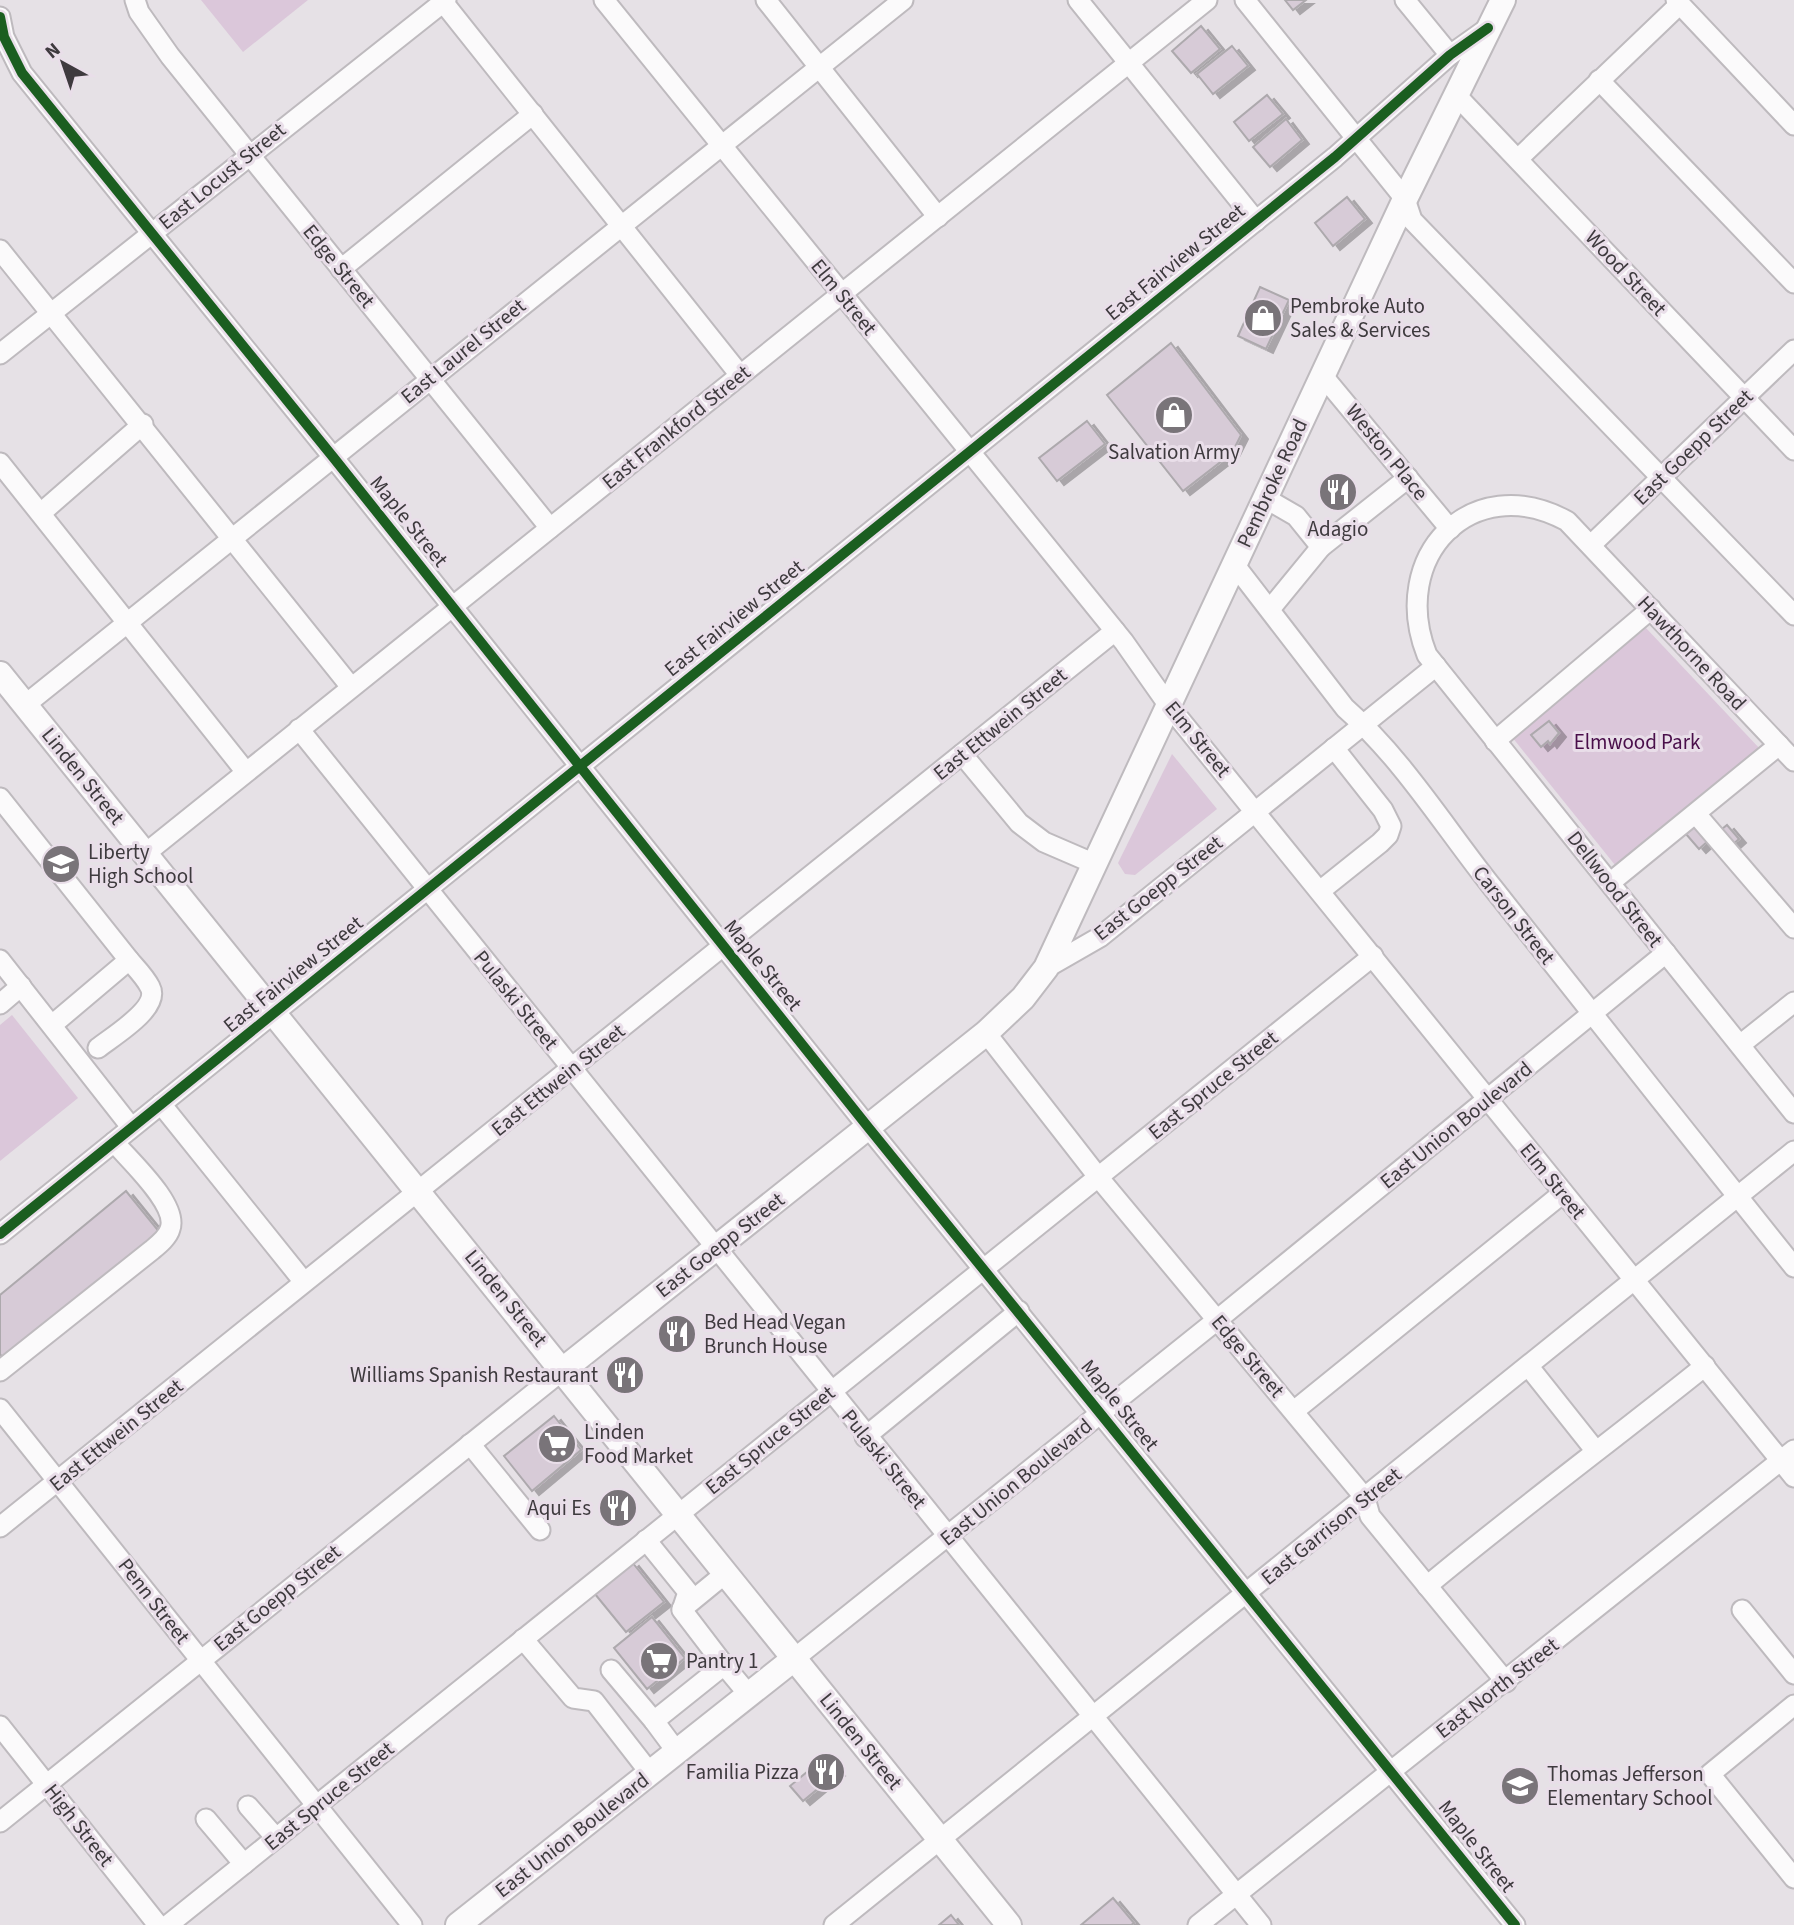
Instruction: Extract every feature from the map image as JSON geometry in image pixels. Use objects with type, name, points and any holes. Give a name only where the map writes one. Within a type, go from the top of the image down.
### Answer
[{"type":"main road","name":"Pembroke Road","points":[[1046,968],[1405,199],[1503,0]]},
{"type":"main road","name":"Linden Street","points":[[0,674],[274,1015],[564,1369],[1009,1925]]},
{"type":"main road","name":"East Goepp Street","points":[[564,1369],[986,1033],[1030,992],[1046,968]]},
{"type":"main road","name":"East Union Boulevard","points":[[458,1925],[795,1658]]},
{"type":"street","name":"Edge Street","points":[[135,0],[139,12],[170,56],[550,528]]},
{"type":"street","name":"Elm Street","points":[[604,0],[1115,631],[1169,706],[1634,1281],[1705,1366],[1787,1455],[1794,1477]]},
{"type":"street","points":[[766,0],[938,216]]},
{"type":"street","name":"East Laurel Street","points":[[25,705],[430,377],[903,0]]},
{"type":"street","points":[[1078,0],[1256,221]]},
{"type":"street","name":"East Frankford Street","points":[[146,853],[1207,0]]},
{"type":"street","points":[[1245,0],[1405,199],[1412,220],[1794,615]]},
{"type":"street","points":[[1405,0],[1450,55]]},
{"type":"street","name":"East Locust Street","points":[[0,354],[444,1]]},
{"type":"street","points":[[444,1],[740,375]]},
{"type":"street","points":[[1518,159],[1678,2],[1794,125]]},
{"type":"street","name":"Maple Street","points":[[0,17],[11,54],[22,73],[452,605],[868,1127],[1020,1311],[1246,1594],[1393,1770],[1515,1925]]},
{"type":"street","name":"East Fairview Street","points":[[0,1234],[1356,140],[1450,55],[1488,28]]},
{"type":"street","points":[[1599,80],[1794,283]]},
{"type":"street","name":"Wood Street","points":[[1457,96],[1794,450]]},
{"type":"street","points":[[341,269],[533,114]]},
{"type":"street","points":[[0,250],[143,424],[351,687]]},
{"type":"street","name":"East Goepp Street","points":[[1592,544],[1794,350]]},
{"type":"street","name":"Weston Place","points":[[1323,376],[1450,529]]},
{"type":"street","points":[[41,513],[143,424]]},
{"type":"street","points":[[0,463],[246,772]]},
{"type":"street","points":[[1271,608],[1321,547],[1408,478]]},
{"type":"street","points":[[1265,498],[1296,516],[1321,547]]},
{"type":"street","points":[[1436,666],[1420,635],[1415,601],[1422,566],[1430,551],[1450,529],[1492,508],[1524,506],[1542,509],[1567,521],[1592,544]]},
{"type":"street","name":"Hawthorne Road","points":[[1592,544],[1794,761]]},
{"type":"street","name":"Carson Street","points":[[1234,564],[1271,608],[1345,708],[1364,724],[1591,1015],[1794,1267]]},
{"type":"street","points":[[1495,741],[1651,610]]},
{"type":"street","name":"East Ettwein Street","points":[[0,1527],[1115,631]]},
{"type":"street","name":"East Goepp Street","points":[[1046,968],[1100,937],[1436,666]]},
{"type":"street","name":"Dellwood Street","points":[[1436,666],[1794,1113]]},
{"type":"street","name":"Pulaski Street","points":[[299,729],[865,1437],[1261,1925]]},
{"type":"street","points":[[1611,882],[1779,745]]},
{"type":"street","points":[[1320,891],[1380,843],[1388,835],[1391,826],[1383,810],[1334,748]]},
{"type":"street","points":[[962,754],[1026,829],[1044,842],[1096,864]]},
{"type":"street","points":[[0,798],[152,989],[152,1000],[144,1012],[98,1048]]},
{"type":"street","points":[[1696,814],[1794,928]]},
{"type":"street","name":"East Union Boulevard","points":[[795,1658],[1217,1320],[1666,953]]},
{"type":"street","name":"East Spruce Street","points":[[168,1925],[1373,956]]},
{"type":"street","points":[[0,960],[131,1127]]},
{"type":"street","points":[[52,1025],[129,960]]},
{"type":"street","points":[[0,1004],[21,986]]},
{"type":"street","points":[[1740,1045],[1794,1002]]},
{"type":"street","name":"Edge Street","points":[[986,1033],[1099,1178],[1365,1499],[1370,1516],[1506,1682]]},
{"type":"street","points":[[160,1104],[304,1282]]},
{"type":"street","points":[[0,1371],[152,1251],[170,1231],[172,1220],[161,1196],[114,1142]]},
{"type":"street","name":"East Garrison Street","points":[[834,1925],[1090,1715],[1365,1499],[1794,1151]]},
{"type":"street","points":[[1293,1411],[1563,1193]]},
{"type":"street","points":[[865,1437],[1020,1311]]},
{"type":"street","points":[[1427,1586],[1595,1450],[1614,1440],[1705,1366]]},
{"type":"street","points":[[1529,1367],[1595,1450]]},
{"type":"street","name":"East Goepp Street","points":[[0,1822],[564,1369]]},
{"type":"street","name":"Penn Street","points":[[0,1409],[412,1925]]},
{"type":"street","points":[[470,1444],[540,1530]]},
{"type":"street","name":"East North Street","points":[[1198,1925],[1506,1682],[1787,1455]]},
{"type":"street","points":[[646,1539],[688,1592],[682,1610]]},
{"type":"street","points":[[682,1610],[726,1573]]},
{"type":"street","points":[[682,1610],[749,1695]]},
{"type":"street","points":[[1742,1610],[1794,1674]]},
{"type":"street","points":[[523,1639],[573,1698],[593,1701],[650,1773]]},
{"type":"street","points":[[654,1721],[724,1665]]},
{"type":"street","points":[[611,1670],[677,1752]]},
{"type":"street","points":[[1794,1705],[1710,1774],[1794,1878]]},
{"type":"street","name":"High Street","points":[[0,1726],[158,1925]]},
{"type":"street","points":[[248,1806],[276,1838]]},
{"type":"street","points":[[206,1819],[244,1864]]},
{"type":"green space","points":[[201,0],[308,0],[243,52]]},
{"type":"green space","name":"Elmwood Park","points":[[1646,628],[1761,750],[1615,865],[1512,737]]},
{"type":"green space","points":[[1172,754],[1217,809],[1135,875],[1125,874],[1118,863]]},
{"type":"green space","points":[[12,1015],[78,1098],[0,1161],[0,1025]]},
{"type":"building","points":[[1285,0],[1306,0],[1293,10]]},
{"type":"building","points":[[1201,26],[1220,49],[1191,73],[1172,51]]},
{"type":"building","points":[[1232,46],[1248,66],[1213,94],[1197,74]]},
{"type":"building","points":[[1267,95],[1283,114],[1249,141],[1234,122]]},
{"type":"building","points":[[1286,119],[1302,140],[1270,167],[1253,147]]},
{"type":"building","points":[[1347,197],[1365,219],[1333,246],[1315,223]]},
{"type":"building","name":"Pembroke Auto Sales & Services","points":[[1260,287],[1289,300],[1266,349],[1238,336]]},
{"type":"building","name":"Salvation Army","points":[[1171,343],[1241,435],[1232,453],[1183,491],[1107,395]]},
{"type":"building","points":[[1087,421],[1105,444],[1057,481],[1039,458]]},
{"type":"building","points":[[1549,721],[1559,733],[1550,744],[1548,741],[1541,747],[1531,735]]},
{"type":"building","points":[[1727,825],[1739,839],[1730,847],[1717,833]]},
{"type":"building","points":[[1695,826],[1708,841],[1699,849],[1686,834]]},
{"type":"building","points":[[126,1191],[161,1234],[6,1362],[0,1354],[0,1295]]},
{"type":"building","points":[[554,1416],[581,1450],[532,1491],[504,1456]]},
{"type":"building","points":[[632,1562],[664,1602],[626,1632],[595,1594]]},
{"type":"building","points":[[652,1617],[685,1658],[647,1689],[614,1648]]},
{"type":"building","points":[[825,1757],[838,1772],[803,1801],[790,1786]]},
{"type":"building","points":[[1113,1898],[1134,1923],[1081,1925]]},
{"type":"building","points":[[951,1915],[959,1925],[939,1925]]},
{"type":"cycle path","points":[[0,17],[4,37],[22,73],[333,457],[868,1127],[1515,1925]]},
{"type":"cycle path","points":[[0,1234],[1335,157],[1450,55],[1488,28]]},
{"type":"place","name":"Pembroke Auto Sales & Services","points":[[1263,318]]},
{"type":"place","name":"Salvation Army","points":[[1174,415]]},
{"type":"place","name":"Adagio","points":[[1338,492]]},
{"type":"place","name":"Liberty High School","points":[[61,864]]},
{"type":"place","name":"Bed Head Vegan Brunch House","points":[[677,1334]]},
{"type":"place","name":"Williams Spanish Restaurant","points":[[625,1375]]},
{"type":"place","name":"Linden Food Market","points":[[557,1444]]},
{"type":"place","name":"Aqui Es","points":[[618,1508]]},
{"type":"place","name":"Pantry 1","points":[[659,1661]]},
{"type":"place","name":"Familia Pizza","points":[[826,1772]]},
{"type":"place","name":"Thomas Jefferson Elementary School","points":[[1520,1786]]}]
